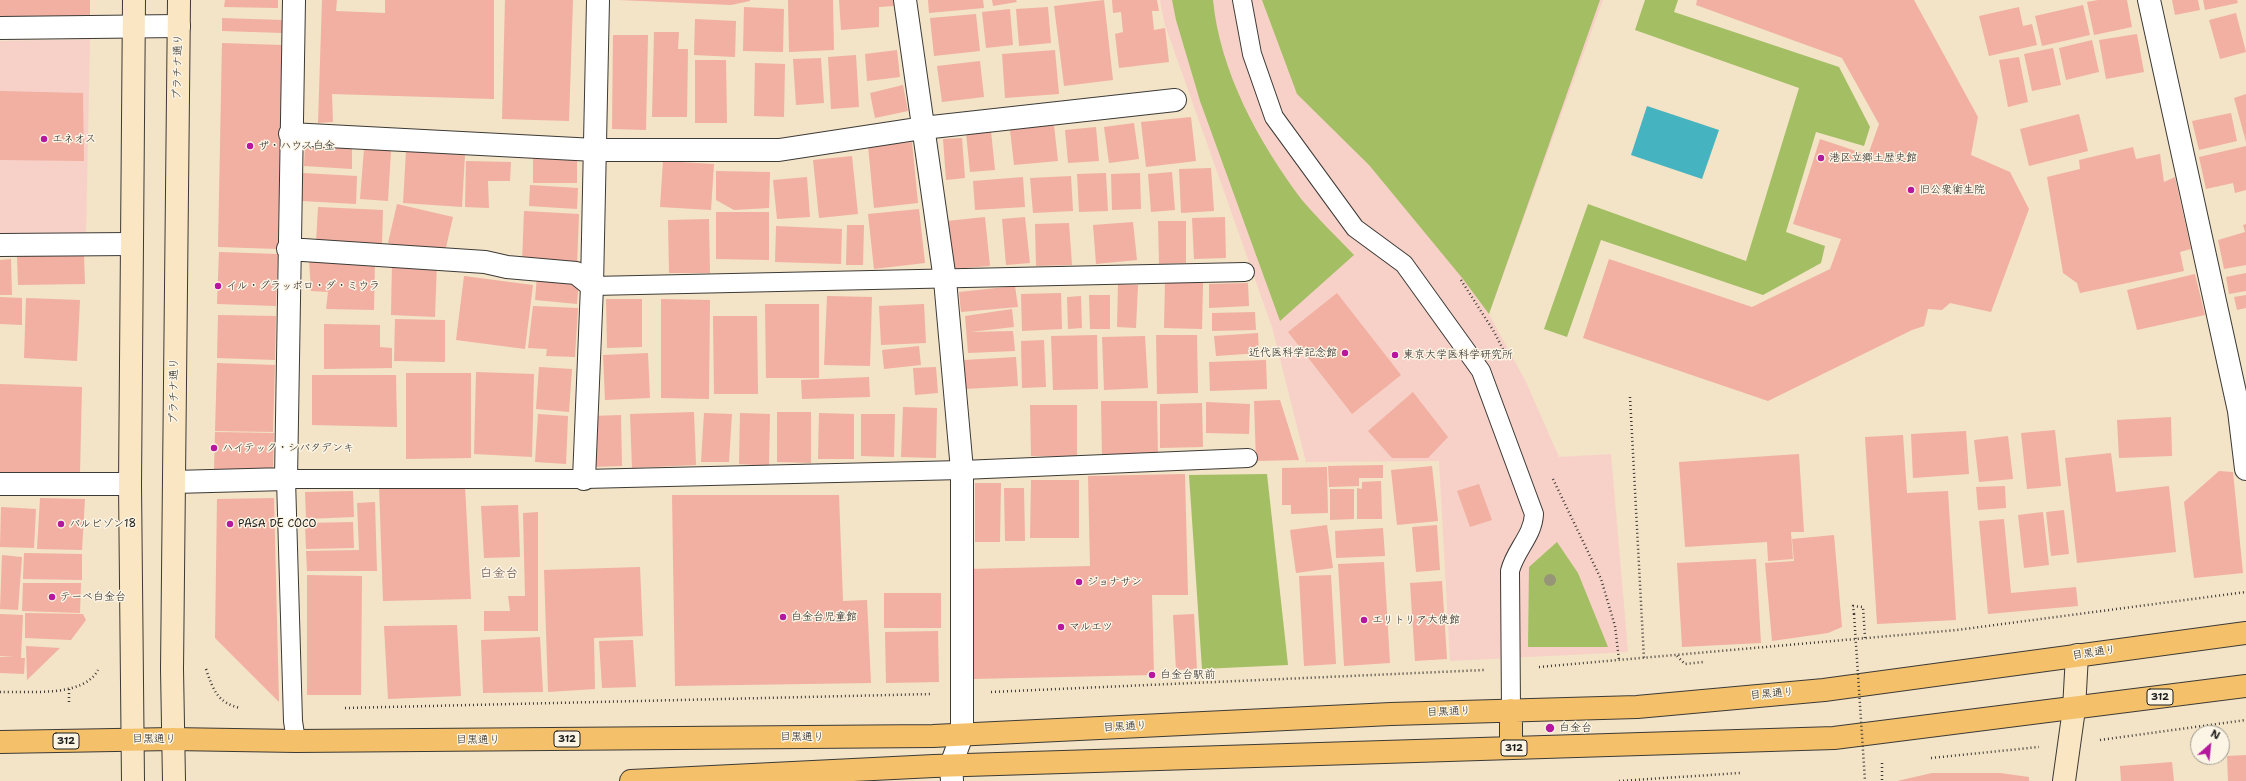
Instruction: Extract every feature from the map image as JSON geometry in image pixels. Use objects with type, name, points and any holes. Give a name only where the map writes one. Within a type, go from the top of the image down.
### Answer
[{"type":"main road","points":[[133,781],[130,484],[134,0]]},
{"type":"main road","name":"プラチナ通り","points":[[174,781],[172,739],[179,0]]},
{"type":"main road","name":"目黒通り","points":[[0,742],[132,739],[296,741],[962,735],[1512,710],[1637,706],[1824,690],[2246,633]]},
{"type":"main road","points":[[2064,781],[2074,709],[2077,655]]},
{"type":"main road","name":"312","points":[[631,781],[952,773],[1511,748],[1834,738],[2074,709],[2246,686]]},
{"type":"main road","points":[[1511,748],[1512,710]]},
{"type":"street","points":[[174,482],[286,479],[288,249],[294,0]]},
{"type":"street","points":[[584,479],[592,286],[598,0]]},
{"type":"street","points":[[906,0],[945,280],[962,470],[962,735],[952,773]]},
{"type":"street","points":[[2149,0],[2239,411],[2246,469]]},
{"type":"street","points":[[0,28],[134,25],[179,26]]},
{"type":"street","points":[[290,134],[595,150],[780,150],[923,128],[1175,100]]},
{"type":"street","points":[[0,245],[131,244]]},
{"type":"street","points":[[288,249],[485,262],[507,267],[576,273],[592,286]]},
{"type":"street","points":[[0,484],[130,484]]},
{"type":"lane","points":[[1242,0],[1252,54],[1274,117],[1355,228],[1404,264],[1482,371],[1534,514],[1533,524],[1512,561],[1510,571],[1512,710]]},
{"type":"lane","points":[[592,286],[945,280],[1245,272]]},
{"type":"lane","points":[[296,741],[293,721],[286,479],[584,479],[962,470],[1248,458]]},
{"type":"path","points":[[1461,280],[1493,330],[1505,354]]},
{"type":"path","points":[[1630,397],[1644,659]]},
{"type":"path","points":[[1552,475],[1600,579],[1615,626],[1619,660]]},
{"type":"path","points":[[340,708],[962,693],[1511,668],[1644,659],[1957,630],[2246,592]]},
{"type":"path","points":[[1865,638],[1863,607],[1853,606],[1865,781]]},
{"type":"path","points":[[1677,656],[1685,664],[1703,662]]},
{"type":"path","points":[[206,669],[212,686],[223,702],[239,708],[247,708]]},
{"type":"path","points":[[0,692],[69,689],[83,685],[94,678],[98,670]]},
{"type":"path","points":[[69,689],[69,702]]},
{"type":"path","points":[[1882,763],[1882,781]]},
{"type":"shaded area","name":"東京大学医科学研究所","points":[[1160,0],[1603,0],[1489,314],[1526,382],[1559,457],[1611,454],[1628,652],[1450,661],[1439,461],[1306,462],[1272,327],[1164,22]]},
{"type":"shaded area","name":"エネオス","points":[[90,39],[86,237],[0,238],[0,41]]},
{"type":"green space","points":[[1172,0],[1213,0],[1217,27],[1224,54],[1244,106],[1257,131],[1286,178],[1302,200],[1354,255],[1280,321],[1200,101],[1176,20]]},
{"type":"green space","points":[[1262,0],[1600,0],[1489,314],[1463,279],[1369,165],[1297,94]]},
{"type":"green space","points":[[1645,0],[1678,0],[1674,12],[1839,67],[1870,127],[1864,146],[1816,132],[1786,232],[1825,246],[1821,263],[1763,295],[1601,240],[1567,337],[1544,329],[1588,204],[1746,261],[1799,88],[1635,30]]},
{"type":"green space","points":[[1267,474],[1288,665],[1202,669],[1189,475]]},
{"type":"green space","points":[[1557,542],[1578,573],[1608,647],[1528,647],[1529,567]]},
{"type":"water","points":[[1647,106],[1719,130],[1702,179],[1631,155]]},
{"type":"building","points":[[0,0],[90,0],[90,18],[0,18]]},
{"type":"building","points":[[225,0],[278,0],[278,8],[224,7]]},
{"type":"building","points":[[322,0],[337,0],[336,11],[385,13],[385,0],[494,0],[494,99],[332,94],[333,122],[318,123]]},
{"type":"building","points":[[505,0],[573,0],[569,121],[502,119]]},
{"type":"building","points":[[619,0],[750,0],[750,1],[731,5]]},
{"type":"building","points":[[788,0],[833,0],[834,50],[789,52]]},
{"type":"building","points":[[839,0],[893,0],[894,6],[879,7],[879,27],[841,30]]},
{"type":"building","points":[[928,0],[983,0],[984,8],[929,13]]},
{"type":"building","points":[[992,0],[1016,0],[1017,2],[993,6]]},
{"type":"building","points":[[1104,0],[1113,80],[1064,86],[1054,6]]},
{"type":"building","points":[[1112,0],[1157,0],[1159,11],[1152,11],[1154,30],[1165,28],[1169,62],[1119,68],[1115,34],[1123,32],[1121,12],[1113,13]]},
{"type":"building","name":"旧公衆衛生院","points":[[1697,0],[1914,0],[1978,117],[1971,155],[2010,172],[2029,209],[1991,312],[1950,303],[1942,310],[1928,309],[1924,326],[1912,330],[1768,401],[1583,338],[1609,259],[1752,307],[1830,269],[1841,239],[1793,224],[1820,139],[1868,155],[1879,124],[1842,58],[1696,5]]},
{"type":"building","points":[[2098,0],[2127,0],[2132,27],[2094,35],[2087,2]]},
{"type":"building","points":[[2172,0],[2198,0],[2200,10],[2175,15]]},
{"type":"building","points":[[2203,0],[2237,0],[2238,3],[2205,10]]},
{"type":"building","points":[[2083,5],[2090,35],[2042,46],[2035,16]]},
{"type":"building","points":[[744,7],[784,9],[783,52],[743,51]]},
{"type":"building","points":[[1048,7],[1051,43],[1019,46],[1016,9]]},
{"type":"building","points":[[2019,7],[2023,26],[2032,24],[2037,45],[1989,56],[1979,16]]},
{"type":"building","points":[[1010,9],[1013,45],[986,48],[982,12]]},
{"type":"building","points":[[2236,13],[2246,52],[2220,59],[2209,20]]},
{"type":"building","points":[[976,14],[980,51],[934,56],[930,18]]},
{"type":"building","points":[[222,18],[283,20],[283,33],[222,31]]},
{"type":"building","points":[[695,19],[736,21],[735,57],[694,55]]},
{"type":"building","points":[[654,32],[679,32],[678,49],[688,49],[687,117],[652,117]]},
{"type":"building","points":[[2137,34],[2144,72],[2106,79],[2099,40]]},
{"type":"building","points":[[613,35],[648,35],[646,130],[612,129]]},
{"type":"building","points":[[2092,40],[2099,72],[2066,80],[2059,48]]},
{"type":"building","name":"ザ・ハウス白金","points":[[222,43],[282,45],[278,249],[218,247]]},
{"type":"building","points":[[2053,48],[2061,85],[2032,91],[2024,54]]},
{"type":"building","points":[[897,50],[900,77],[867,81],[865,54]]},
{"type":"building","points":[[1055,50],[1059,94],[1005,98],[1002,54]]},
{"type":"building","points":[[856,55],[859,107],[831,109],[828,57]]},
{"type":"building","points":[[2019,57],[2028,102],[2008,107],[1999,60]]},
{"type":"building","points":[[821,58],[824,103],[796,105],[793,59]]},
{"type":"building","points":[[695,60],[726,60],[727,123],[695,123]]},
{"type":"building","points":[[980,61],[984,97],[942,102],[937,66]]},
{"type":"building","points":[[755,63],[785,64],[784,117],[754,116]]},
{"type":"building","points":[[903,85],[908,111],[875,118],[870,93]]},
{"type":"building","points":[[0,91],[83,93],[84,161],[0,160]]},
{"type":"building","points":[[2246,94],[2246,142],[2234,98]]},
{"type":"building","points":[[2231,113],[2237,141],[2199,150],[2192,121]]},
{"type":"building","points":[[2079,114],[2088,151],[2029,166],[2020,129]]},
{"type":"building","points":[[1191,117],[1196,161],[1146,167],[1141,122]]},
{"type":"building","points":[[1134,123],[1139,159],[1109,163],[1104,127]]},
{"type":"building","points":[[1054,125],[1058,161],[1014,165],[1010,130]]},
{"type":"building","points":[[1096,127],[1099,161],[1068,163],[1065,130]]},
{"type":"building","points":[[991,131],[995,170],[970,172],[966,133]]},
{"type":"building","points":[[962,138],[965,178],[946,180],[943,139]]},
{"type":"building","points":[[912,142],[918,203],[874,208],[868,146]]},
{"type":"building","points":[[305,146],[352,148],[352,169],[304,166]]},
{"type":"building","points":[[2246,146],[2246,190],[2235,193],[2233,183],[2206,189],[2199,157]]},
{"type":"building","points":[[2133,147],[2136,159],[2160,154],[2164,182],[2175,177],[2191,249],[2180,252],[2184,271],[2080,293],[2077,283],[2063,273],[2047,177],[2080,169],[2079,160]]},
{"type":"building","points":[[364,149],[391,151],[388,201],[360,199]]},
{"type":"building","points":[[406,151],[465,155],[462,207],[403,203]]},
{"type":"building","points":[[852,156],[858,214],[819,218],[813,160]]},
{"type":"building","points":[[533,159],[577,159],[577,183],[533,183]]},
{"type":"building","points":[[466,161],[511,162],[510,181],[488,181],[489,208],[465,207]]},
{"type":"building","points":[[663,161],[714,164],[711,210],[660,207]]},
{"type":"building","points":[[1211,168],[1214,211],[1181,213],[1179,169]]},
{"type":"building","points":[[716,171],[770,172],[769,208],[734,210],[716,200]]},
{"type":"building","points":[[1172,172],[1175,210],[1151,212],[1148,174]]},
{"type":"building","points":[[303,173],[357,176],[356,204],[302,201]]},
{"type":"building","points":[[1106,173],[1108,211],[1079,212],[1077,174]]},
{"type":"building","points":[[1140,173],[1141,209],[1112,210],[1111,174]]},
{"type":"building","points":[[1071,176],[1073,211],[1033,213],[1030,178]]},
{"type":"building","points":[[807,177],[810,217],[777,219],[773,180]]},
{"type":"building","points":[[1023,177],[1025,207],[975,210],[973,181]]},
{"type":"building","points":[[530,185],[578,188],[577,209],[529,206]]},
{"type":"building","points":[[397,204],[453,217],[444,256],[388,243]]},
{"type":"building","points":[[318,207],[383,210],[382,245],[316,243]]},
{"type":"building","points":[[919,209],[925,263],[874,269],[868,214]]},
{"type":"building","points":[[524,211],[579,214],[577,266],[522,263]]},
{"type":"building","points":[[716,212],[769,212],[769,260],[716,259]]},
{"type":"building","points":[[985,217],[990,266],[952,269],[947,221]]},
{"type":"building","points":[[1025,217],[1030,263],[1006,265],[1002,219]]},
{"type":"building","points":[[1225,217],[1226,258],[1194,259],[1192,218]]},
{"type":"building","points":[[709,219],[710,273],[669,273],[668,220]]},
{"type":"building","points":[[1158,221],[1186,221],[1186,263],[1159,264]]},
{"type":"building","points":[[1133,222],[1137,260],[1096,264],[1093,225]]},
{"type":"building","points":[[1069,223],[1072,265],[1036,266],[1035,224]]},
{"type":"building","points":[[2246,224],[2246,265],[2224,269],[2218,240],[2245,232],[2243,225]]},
{"type":"building","points":[[847,225],[864,225],[863,265],[846,265]]},
{"type":"building","points":[[776,226],[842,229],[841,264],[775,262]]},
{"type":"building","points":[[219,252],[278,254],[276,306],[217,304]]},
{"type":"building","points":[[84,255],[85,284],[18,285],[17,256]]},
{"type":"building","points":[[11,259],[12,295],[0,295],[0,260]]},
{"type":"building","points":[[309,260],[375,261],[374,310],[326,309],[328,292],[311,291]]},
{"type":"building","points":[[392,261],[437,262],[435,317],[391,315]]},
{"type":"building","points":[[2246,273],[2246,291],[2229,294],[2226,277]]},
{"type":"building","points":[[2195,274],[2205,315],[2137,330],[2127,290]]},
{"type":"building","points":[[464,276],[533,285],[525,349],[456,340]]},
{"type":"building","points":[[537,276],[579,280],[577,304],[535,300]]},
{"type":"building","points":[[1165,282],[1203,283],[1202,329],[1164,328]]},
{"type":"building","points":[[1248,283],[1249,306],[1209,308],[1209,284]]},
{"type":"building","points":[[1118,284],[1138,285],[1136,328],[1117,327]]},
{"type":"building","points":[[1015,286],[1018,307],[961,312],[959,292]]},
{"type":"building","points":[[1061,293],[1062,329],[1022,331],[1021,294]]},
{"type":"building","name":"近代医科学記念館","points":[[1337,293],[1401,375],[1352,414],[1288,332]]},
{"type":"building","points":[[1089,295],[1110,295],[1110,329],[1090,329]]},
{"type":"building","points":[[2246,295],[2246,308],[2237,310],[2234,297]]},
{"type":"building","points":[[827,296],[872,297],[870,366],[824,365]]},
{"type":"building","points":[[1081,296],[1082,328],[1068,329],[1067,297]]},
{"type":"building","points":[[0,297],[22,298],[22,325],[0,324]]},
{"type":"building","points":[[26,298],[80,300],[77,361],[24,358]]},
{"type":"building","points":[[606,299],[642,299],[642,347],[607,348]]},
{"type":"building","points":[[661,299],[710,300],[709,399],[661,398]]},
{"type":"building","points":[[765,304],[819,304],[819,378],[766,378]]},
{"type":"building","points":[[924,304],[926,343],[881,345],[879,306]]},
{"type":"building","points":[[533,306],[578,308],[575,357],[546,356],[547,349],[528,348]]},
{"type":"building","points":[[1012,309],[1014,327],[970,332],[1013,331],[1015,351],[968,353],[965,316]]},
{"type":"building","points":[[1255,312],[1256,330],[1212,331],[1212,313]]},
{"type":"building","points":[[218,315],[276,316],[275,360],[217,358]]},
{"type":"building","points":[[713,316],[757,316],[758,394],[714,394]]},
{"type":"building","points":[[395,319],[445,320],[445,362],[394,361]]},
{"type":"building","points":[[324,324],[380,325],[380,347],[392,348],[392,368],[324,369]]},
{"type":"building","points":[[1258,333],[1259,353],[1216,356],[1214,336]]},
{"type":"building","points":[[1097,335],[1098,389],[1053,390],[1051,336]]},
{"type":"building","points":[[1156,335],[1197,335],[1198,393],[1157,394]]},
{"type":"building","points":[[1145,336],[1148,388],[1104,390],[1102,337]]},
{"type":"building","points":[[1044,340],[1046,387],[1022,388],[1021,341]]},
{"type":"building","points":[[919,346],[921,365],[884,369],[882,350]]},
{"type":"building","points":[[648,353],[650,398],[605,400],[603,355]]},
{"type":"building","points":[[1016,357],[1018,386],[965,389],[964,360]]},
{"type":"building","points":[[1266,360],[1267,389],[1210,391],[1209,362]]},
{"type":"building","points":[[217,363],[275,365],[273,432],[215,431]]},
{"type":"building","points":[[539,367],[572,369],[569,412],[536,409]]},
{"type":"building","points":[[936,367],[938,393],[915,395],[913,368]]},
{"type":"building","points":[[476,372],[534,374],[532,457],[474,454]]},
{"type":"building","points":[[406,373],[471,373],[471,458],[406,459]]},
{"type":"building","points":[[312,375],[396,375],[397,427],[312,425]]},
{"type":"building","points":[[869,377],[870,397],[802,399],[801,380]]},
{"type":"building","points":[[0,384],[82,387],[80,473],[0,473]]},
{"type":"building","points":[[1413,392],[1448,437],[1428,458],[1392,458],[1368,431]]},
{"type":"building","points":[[1280,400],[1299,460],[1256,461],[1254,401]]},
{"type":"building","points":[[1101,401],[1157,401],[1158,458],[1102,458]]},
{"type":"building","points":[[1206,402],[1250,404],[1249,434],[1206,433]]},
{"type":"building","points":[[1202,403],[1203,447],[1160,448],[1160,404]]},
{"type":"building","points":[[1030,405],[1077,405],[1077,457],[1031,456]]},
{"type":"building","points":[[903,407],[937,408],[936,458],[901,457]]},
{"type":"building","points":[[694,412],[696,465],[632,468],[630,414]]},
{"type":"building","points":[[777,412],[811,412],[811,463],[777,462]]},
{"type":"building","points":[[704,413],[732,414],[729,462],[701,462]]},
{"type":"building","points":[[740,413],[770,414],[769,466],[739,464]]},
{"type":"building","points":[[819,413],[854,414],[854,459],[818,459]]},
{"type":"building","points":[[538,414],[568,416],[566,464],[535,462]]},
{"type":"building","points":[[861,414],[895,414],[894,457],[861,456]]},
{"type":"building","points":[[621,415],[622,466],[592,467],[591,416]]},
{"type":"building","points":[[2171,417],[2172,456],[2119,458],[2117,420]]},
{"type":"building","points":[[2055,430],[2061,486],[2027,489],[2021,433]]},
{"type":"building","points":[[1966,431],[1969,474],[1913,478],[1911,434]]},
{"type":"building","points":[[215,432],[274,433],[273,472],[214,470]]},
{"type":"building","points":[[1903,435],[1907,493],[1948,491],[1956,620],[1877,624],[1865,437]]},
{"type":"building","points":[[2008,436],[2013,479],[1979,482],[1974,440]]},
{"type":"building","points":[[2111,453],[2116,492],[2169,486],[2176,552],[2077,563],[2065,458]]},
{"type":"building","points":[[1799,454],[1804,532],[1791,532],[1793,559],[1768,561],[1767,542],[1685,547],[1679,462]]},
{"type":"building","points":[[1383,465],[1383,478],[1359,478],[1359,486],[1329,487],[1328,466]]},
{"type":"building","points":[[1432,466],[1438,521],[1397,525],[1391,470]]},
{"type":"building","points":[[1327,467],[1328,513],[1291,514],[1291,505],[1282,505],[1282,468]]},
{"type":"building","points":[[2219,471],[2233,472],[2243,573],[2194,578],[2184,502]]},
{"type":"building","name":"ジョナサン","points":[[1185,474],[1188,595],[1152,595],[1154,675],[972,679],[969,569],[1090,566],[1088,476]]},
{"type":"building","points":[[1031,480],[1079,480],[1079,538],[1030,538]]},
{"type":"building","points":[[1381,481],[1382,519],[1357,519],[1357,488],[1362,489],[1362,482]]},
{"type":"building","points":[[975,483],[1001,483],[1000,542],[975,542]]},
{"type":"building","points":[[1479,484],[1492,520],[1470,527],[1457,491]]},
{"type":"building","points":[[379,486],[465,486],[471,599],[383,601]]},
{"type":"building","points":[[2005,486],[2006,508],[1978,510],[1976,487]]},
{"type":"building","points":[[1004,488],[1024,488],[1025,541],[1005,541]]},
{"type":"building","points":[[1330,489],[1354,489],[1354,519],[1330,520]]},
{"type":"building","points":[[353,491],[354,517],[306,519],[305,492]]},
{"type":"building","points":[[672,495],[839,495],[843,601],[867,600],[871,683],[675,686]]},
{"type":"building","name":"バルビゾン18","points":[[40,498],[85,499],[82,550],[37,549]]},
{"type":"building","points":[[274,498],[279,702],[215,638],[217,499]]},
{"type":"building","points":[[375,502],[377,571],[307,571],[306,551],[359,550],[357,503]]},
{"type":"building","points":[[518,505],[520,557],[484,558],[481,506]]},
{"type":"building","points":[[1,507],[36,509],[34,548],[0,547]]},
{"type":"building","points":[[2064,510],[2069,554],[2051,556],[2046,512]]},
{"type":"building","points":[[538,512],[538,631],[484,631],[484,611],[510,611],[508,596],[525,596],[523,513]]},
{"type":"building","points":[[2043,512],[2049,565],[2024,568],[2018,515]]},
{"type":"building","points":[[2004,519],[2011,593],[2076,587],[2078,606],[1988,614],[1979,521]]},
{"type":"building","points":[[353,522],[354,548],[306,549],[305,523]]},
{"type":"building","points":[[1327,525],[1333,568],[1296,573],[1290,530]]},
{"type":"building","points":[[1437,525],[1440,570],[1416,572],[1412,527]]},
{"type":"building","points":[[1383,528],[1385,556],[1336,558],[1335,531]]},
{"type":"building","points":[[1834,535],[1842,627],[1828,633],[1772,641],[1765,563],[1794,561],[1792,539]]},
{"type":"building","points":[[24,553],[82,554],[82,580],[23,579]]},
{"type":"building","points":[[2,555],[22,557],[18,610],[0,609]]},
{"type":"building","points":[[1756,559],[1761,643],[1682,647],[1677,563]]},
{"type":"building","points":[[1384,562],[1390,663],[1344,666],[1338,564]]},
{"type":"building","points":[[640,567],[643,636],[594,638],[595,689],[548,692],[544,570]]},
{"type":"building","points":[[307,575],[362,576],[361,695],[307,695]]},
{"type":"building","points":[[1331,575],[1336,664],[1304,666],[1299,576]]},
{"type":"building","points":[[1442,581],[1447,659],[1415,661],[1410,583]]},
{"type":"building","name":"テーベ白金台","points":[[23,583],[81,583],[80,613],[22,611]]},
{"type":"building","points":[[884,593],[941,593],[941,628],[884,628]]},
{"type":"building","points":[[25,613],[83,614],[86,620],[71,640],[25,638]]},
{"type":"building","points":[[0,614],[23,615],[21,658],[25,658],[24,674],[0,673],[0,657],[15,657],[0,656]]},
{"type":"building","points":[[1194,614],[1197,669],[1176,670],[1173,615]]},
{"type":"building","points":[[457,625],[461,696],[388,699],[384,626]]},
{"type":"building","points":[[938,631],[939,682],[886,683],[885,632]]},
{"type":"building","points":[[540,637],[543,692],[483,693],[481,640]]},
{"type":"building","points":[[633,640],[636,687],[602,688],[599,641]]},
{"type":"building","points":[[26,646],[60,648],[27,680]]},
{"type":"building","points":[[2246,755],[2246,781],[2228,781],[2227,765],[2230,765],[2230,756]]},
{"type":"building","points":[[2172,762],[2174,781],[2121,781],[2120,766]]},
{"type":"building","points":[[1932,773],[2000,773],[2029,777],[2029,781],[1897,781]]},
{"type":"place","name":"エネオス","points":[[44,139]]},
{"type":"place","name":"ザ・ハウス白金","points":[[250,146]]},
{"type":"place","name":"港区立郷土歴史館","points":[[1821,158]]},
{"type":"place","name":"旧公衆衛生院","points":[[1911,190]]},
{"type":"place","name":"イル・グラッポロ・ダ・ミウラ","points":[[218,286]]},
{"type":"place","name":"近代医科学記念館","points":[[1345,353]]},
{"type":"place","name":"東京大学医科学研究所","points":[[1395,355]]},
{"type":"place","name":"ハイテック・シバタデンキ","points":[[214,448]]},
{"type":"place","name":"バルビゾン18","points":[[61,524]]},
{"type":"place","name":"PASA DE COCO","points":[[230,524]]},
{"type":"place","name":"ジョナサン","points":[[1079,582]]},
{"type":"place","name":"テーベ白金台","points":[[52,597]]},
{"type":"place","name":"白金台児童館","points":[[783,617]]},
{"type":"place","name":"エリトリア大使館","points":[[1364,620]]},
{"type":"place","name":"マルエツ","points":[[1061,627]]},
{"type":"place","name":"白金台駅前","points":[[1152,675]]},
{"type":"place","name":"白金台","points":[[1550,728]]},
{"type":"district","name":"白金台","points":[[499,574]]}]
